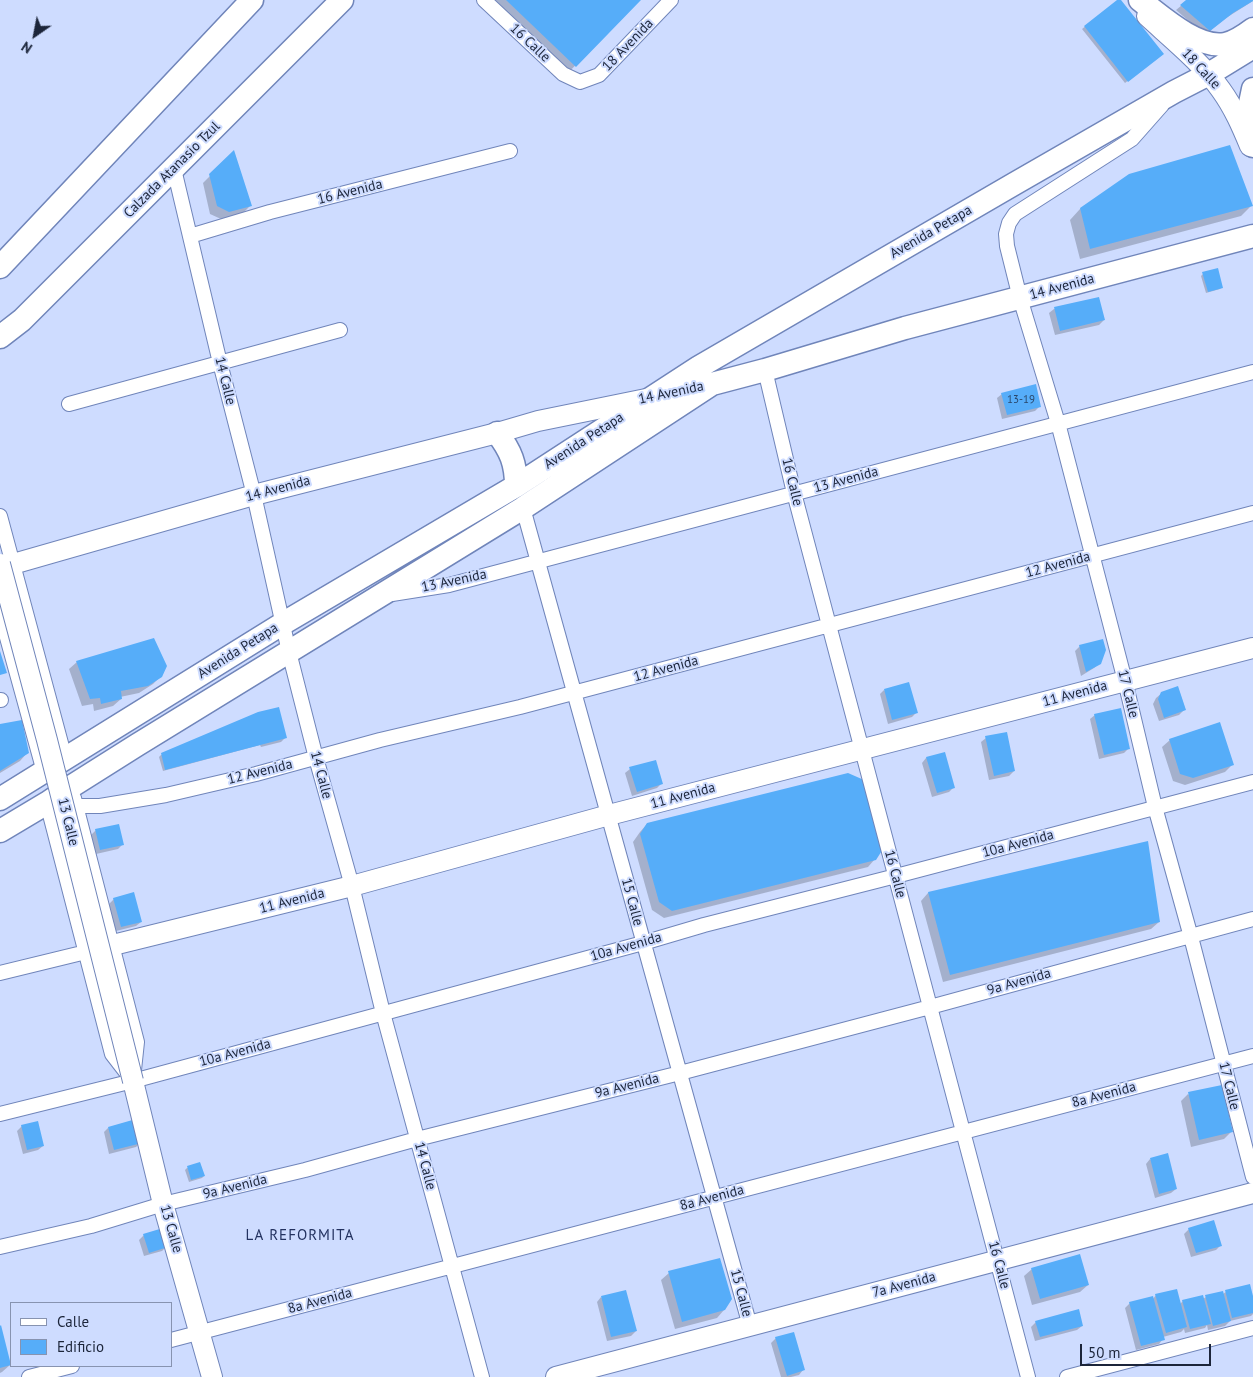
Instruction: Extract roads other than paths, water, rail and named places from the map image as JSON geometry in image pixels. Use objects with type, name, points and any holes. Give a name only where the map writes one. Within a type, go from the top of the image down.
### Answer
[{"type":"main road","points":[[0,267],[252,0]]},
{"type":"main road","name":"Calzada Atanasio Tzul","points":[[0,337],[22,320],[342,0]]},
{"type":"main road","name":"18 Calle","points":[[1130,0],[1209,74],[1234,110],[1253,152]]},
{"type":"main road","points":[[1140,0],[1176,27],[1195,38],[1212,44],[1226,44],[1253,30]]},
{"type":"main road","name":"Avenida Petapa","points":[[0,799],[282,624],[516,486],[648,398],[1253,47]]},
{"type":"main road","points":[[1252,101],[1253,146]]},
{"type":"main road","name":"14 Avenida","points":[[4,564],[254,495],[538,421],[712,384],[905,328],[1253,236]]},
{"type":"main road","name":"Avenida Petapa","points":[[0,831],[47,803],[74,796],[289,652],[523,508],[712,384]]},
{"type":"main road","points":[[497,433],[506,444],[512,458],[516,472],[516,486]]},
{"type":"main road","name":"13 Calle","points":[[4,564],[164,1204],[212,1377]]},
{"type":"main road","name":"11 Avenida","points":[[114,945],[352,886],[609,816],[1253,648]]},
{"type":"main road","name":"7a Avenida","points":[[556,1377],[1253,1193]]},
{"type":"street","name":"16 Calle","points":[[484,0],[563,74],[580,82]]},
{"type":"street","name":"18 Avenida","points":[[580,82],[599,75],[671,0]]},
{"type":"street","name":"Avenida Petapa","points":[[1015,214],[1132,139],[1174,92]]},
{"type":"street","name":"16 Avenida","points":[[190,236],[270,212],[510,151]]},
{"type":"street","name":"14 Calle","points":[[174,169],[220,363],[254,495],[282,624],[316,758],[352,886],[383,1013],[482,1377]]},
{"type":"street","name":"17 Calle","points":[[1015,214],[1008,223],[1006,234],[1007,246],[1020,298],[1058,423],[1125,681],[1155,808],[1191,937],[1253,1177]]},
{"type":"street","points":[[69,404],[340,330]]},
{"type":"street","name":"16 Calle","points":[[765,370],[794,493],[1028,1377]]},
{"type":"street","name":"13 Avenida","points":[[379,596],[449,585],[1253,372]]},
{"type":"street","name":"15 Calle","points":[[523,508],[750,1326]]},
{"type":"street","name":"12 Avenida","points":[[74,796],[100,806],[166,795],[316,758],[380,740],[575,693],[1253,513]]},
{"type":"street","name":"13 Calle","points":[[0,516],[4,564],[65,758]]},
{"type":"street","points":[[0,612],[44,772]]},
{"type":"street","name":"10a Avenida","points":[[0,1114],[133,1081],[704,925],[1253,782]]},
{"type":"street","name":"13 Calle","points":[[74,796],[114,945],[137,1042],[133,1081]]},
{"type":"street","name":"13 Calle","points":[[47,803],[112,1054],[133,1081]]},
{"type":"street","name":"9a Avenida","points":[[0,1247],[91,1226],[164,1204],[305,1170],[417,1139],[680,1073],[1253,919]]},
{"type":"street","points":[[0,972],[86,952]]},
{"type":"street","name":"8a Avenida","points":[[172,1340],[1253,1056]]},
{"type":"street","points":[[1067,1377],[1253,1328]]},
{"type":"street","points":[[29,1377],[68,1367]]},
{"type":"district","name":"LA REFORMITA","points":[[300,1236]]}]
